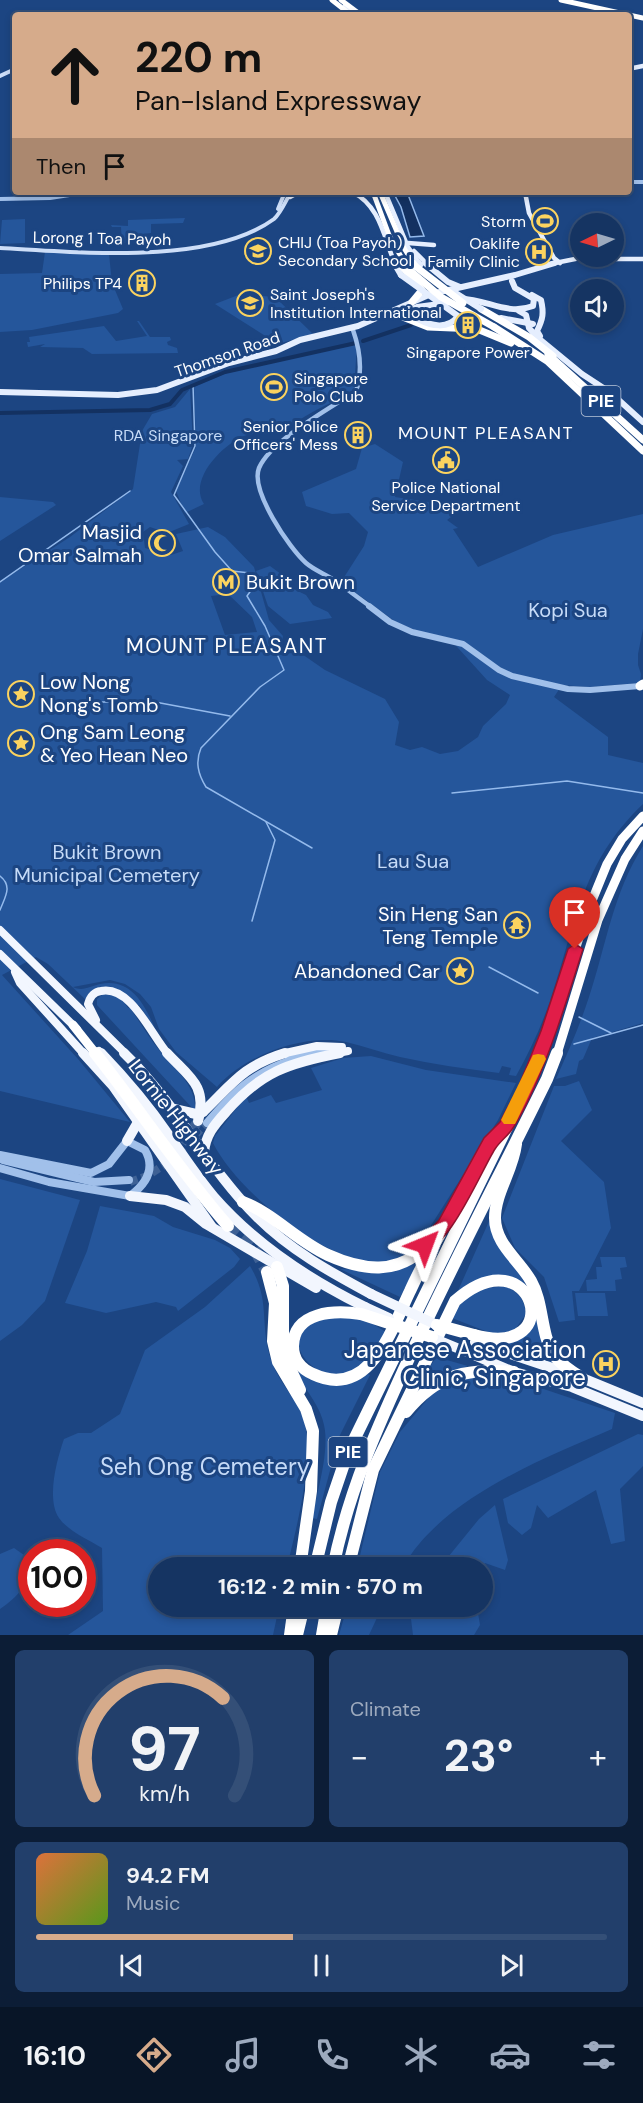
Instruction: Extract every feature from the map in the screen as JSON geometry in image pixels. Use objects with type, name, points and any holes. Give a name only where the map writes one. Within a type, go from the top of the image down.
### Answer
[{"type":"highway","points":[[324,0],[339,12]]},
{"type":"highway","points":[[337,0],[351,12]]},
{"type":"highway","points":[[337,0],[356,12]]},
{"type":"highway","points":[[562,0],[619,12]]},
{"type":"highway","points":[[573,0],[622,12]]},
{"type":"highway","points":[[599,8],[615,12]]},
{"type":"highway","points":[[371,195],[376,212]]},
{"type":"highway","name":"PIE","points":[[371,195],[389,235],[441,297],[502,325],[538,348],[563,367],[643,440]]},
{"type":"highway","name":"PIE","points":[[381,195],[414,267]]},
{"type":"highway","points":[[389,235],[398,260],[422,290],[412,302]]},
{"type":"highway","points":[[432,298],[502,325]]},
{"type":"highway","points":[[481,309],[502,325],[536,358]]},
{"type":"highway","points":[[393,315],[416,320],[428,327],[461,327],[484,331],[536,358],[565,379]]},
{"type":"highway","name":"PIE","points":[[502,325],[643,451]]},
{"type":"highway","points":[[601,412],[643,459]]},
{"type":"highway","name":"PIE","points":[[318,1557],[331,1503],[348,1452],[533,1074],[599,882],[622,839],[643,816]]},
{"type":"highway","name":"PIE","points":[[335,1557],[347,1506],[363,1460],[432,1307],[547,1079],[562,1044],[600,913],[631,847],[643,831]]},
{"type":"highway","name":"Lornie Highway","points":[[0,930],[142,1071],[243,1202],[274,1233],[309,1260],[371,1294],[437,1325]]},
{"type":"highway","name":"Lornie Highway","points":[[0,954],[132,1086],[214,1196],[228,1211],[270,1249],[331,1292]]},
{"type":"highway","points":[[12,967],[20,984],[85,1053],[138,1122],[212,1227]]},
{"type":"highway","points":[[103,1031],[88,1002],[90,997],[99,991],[114,991],[131,1002],[163,1049],[195,1084],[201,1097],[201,1118]]},
{"type":"highway","points":[[73,1025],[140,1110],[199,1193],[228,1226]]},
{"type":"highway","points":[[201,1118],[230,1082],[260,1062],[313,1047],[345,1049],[280,1070],[260,1079],[247,1089],[212,1128],[206,1137],[204,1153]]},
{"type":"highway","points":[[171,1108],[201,1118]]},
{"type":"highway","points":[[129,1138],[138,1122]]},
{"type":"highway","points":[[363,1311],[316,1314],[305,1320],[294,1340],[294,1352],[301,1366],[312,1374],[335,1379],[358,1373],[370,1364],[385,1346],[415,1280],[490,1142],[506,1126]]},
{"type":"highway","points":[[129,1138],[144,1135],[148,1137]]},
{"type":"highway","points":[[517,1139],[513,1163],[494,1217],[496,1228],[507,1250],[523,1268],[537,1293],[544,1329],[552,1352],[561,1363],[582,1378]]},
{"type":"highway","points":[[130,1196],[151,1197],[180,1204],[272,1269],[331,1292],[363,1311],[514,1372],[572,1387],[643,1416]]},
{"type":"highway","points":[[243,1202],[307,1245],[338,1259],[375,1269],[392,1268],[410,1259],[445,1224]]},
{"type":"highway","points":[[272,1269],[275,1303],[274,1353],[278,1365],[310,1417],[315,1444],[309,1511],[302,1557]]},
{"type":"highway","points":[[351,1557],[370,1480],[389,1434],[451,1307],[469,1288],[492,1280],[513,1283],[523,1290],[531,1300],[533,1310],[530,1324],[517,1334],[500,1339],[475,1339]]},
{"type":"highway","points":[[437,1325],[643,1403]]},
{"type":"highway","points":[[389,1434],[417,1398],[440,1379],[467,1371],[514,1372]]},
{"type":"highway","points":[[290,1635],[292,1617]]},
{"type":"highway","points":[[297,1635],[301,1617]]},
{"type":"highway","points":[[322,1635],[325,1617]]},
{"type":"highway","points":[[331,1635],[335,1617]]},
{"type":"main road","points":[[281,195],[283,200]]},
{"type":"main road","name":"Lorong 1 Toa Payoh","points":[[128,251],[182,248],[227,238],[264,222],[277,211],[284,195]]},
{"type":"main road","name":"Lorong 1 Toa Payoh","points":[[0,247],[128,251],[184,250],[238,237],[273,219],[286,206],[290,195]]},
{"type":"main road","points":[[359,195],[366,198],[376,212],[389,257],[401,275],[454,311],[458,316],[457,320],[450,324],[438,325],[416,320],[415,312],[422,307]]},
{"type":"main road","points":[[386,195],[407,241],[414,267],[481,309]]},
{"type":"main road","points":[[527,195],[529,213],[560,260]]},
{"type":"main road","points":[[407,241],[434,245]]},
{"type":"main road","points":[[407,241],[439,275],[454,286],[460,287]]},
{"type":"main road","name":"Thomson Road","points":[[624,257],[643,258]]},
{"type":"main road","name":"Thomson Road","points":[[624,258],[643,258]]},
{"type":"main road","name":"Thomson Road","points":[[512,281],[526,273],[560,260],[570,259]]},
{"type":"main road","name":"Thomson Road","points":[[0,394],[118,395],[157,390],[229,363],[276,351],[300,340],[358,326],[431,294],[570,259]]},
{"type":"main road","points":[[526,273],[515,282],[518,288],[541,300],[544,319],[537,331],[548,344]]},
{"type":"main road","points":[[498,279],[509,279],[515,288],[535,296]]},
{"type":"main road","points":[[526,293],[535,302],[526,317]]},
{"type":"main road","name":"Thomson Road","points":[[0,394],[118,397],[148,394],[169,389],[232,364],[276,354],[303,341],[353,330],[422,307],[474,299],[526,317]]},
{"type":"main road","points":[[526,317],[533,309],[543,310]]},
{"type":"main road","points":[[502,325],[526,317],[544,319]]},
{"type":"main road","points":[[526,317],[539,326]]},
{"type":"main road","points":[[526,317],[532,332],[643,422]]},
{"type":"street","points":[[0,198],[57,195]]},
{"type":"street","points":[[0,198],[49,198],[69,195]]},
{"type":"street","points":[[353,330],[358,342],[360,359],[356,391],[313,418],[272,450],[259,468],[257,475],[261,500],[298,554],[307,564],[334,580],[390,622],[412,632],[463,644],[499,670],[512,676],[568,689],[590,690],[642,685]]},
{"type":"street","points":[[0,1157],[88,1174],[105,1168],[129,1138],[151,1163],[151,1173],[143,1185],[130,1196],[49,1182],[0,1166]]},
{"type":"street","points":[[119,1152],[127,1148],[140,1148]]},
{"type":"street","points":[[0,1157],[94,1182],[130,1181],[96,1185],[0,1166]]},
{"type":"green space","points":[[185,218],[183,223],[151,224],[151,233],[142,234],[143,242],[122,243],[121,227],[111,225],[128,226],[128,220]]},
{"type":"green space","points":[[25,219],[25,243],[0,244],[2,220]]},
{"type":"green space","points":[[45,252],[109,254],[112,283],[123,309],[118,313],[32,330],[0,332],[0,274],[42,273]]},
{"type":"green space","points":[[241,294],[275,297],[313,334],[278,344],[215,304]]},
{"type":"green space","points":[[137,321],[150,337],[170,337],[168,345],[177,348],[178,353],[92,354],[83,348],[40,347],[45,344],[28,347],[29,337],[104,326],[116,341],[147,336]]},
{"type":"green space","points":[[357,344],[354,391],[310,413],[283,430],[244,436],[226,447],[217,455],[204,474],[200,485],[200,495],[204,504],[185,513],[176,491],[196,447],[194,387],[227,373]]},
{"type":"green space","points":[[190,389],[193,444],[188,459],[177,460],[183,466],[171,492],[189,524],[167,533],[150,527],[143,532],[145,548],[171,555],[183,551],[176,534],[208,527],[225,537],[254,567],[269,620],[283,636],[282,642],[276,649],[277,655],[299,652],[325,670],[385,699],[399,722],[395,745],[410,750],[422,747],[440,754],[458,751],[478,737],[483,726],[506,704],[510,695],[487,680],[449,638],[417,631],[396,622],[341,582],[364,546],[368,532],[349,513],[332,514],[306,506],[302,492],[356,469],[362,448],[375,444],[403,462],[395,497],[448,505],[459,511],[447,520],[458,528],[453,529],[478,567],[553,535],[643,514],[643,629],[638,654],[640,683],[589,687],[562,685],[554,697],[608,737],[608,755],[643,763],[643,804],[622,826],[593,872],[575,920],[547,1011],[516,1076],[509,1075],[511,1068],[502,1066],[499,1073],[462,1068],[400,1057],[346,1042],[330,1040],[294,1044],[259,1056],[243,1065],[217,1087],[176,1052],[159,1029],[151,1007],[140,994],[125,984],[110,980],[73,987],[83,989],[111,983],[129,989],[148,1013],[156,1031],[139,1005],[114,989],[86,1000],[48,964],[36,957],[2,975],[78,1059],[130,1122],[0,1091],[0,582],[70,537],[133,489],[142,431],[152,414],[175,407]],"holes":[[[228,594],[252,617],[257,632],[225,635],[211,596]]]},
{"type":"green space","points":[[0,497],[53,502],[56,505],[0,541]]},
{"type":"green space","points":[[270,566],[285,577],[281,583],[306,595],[313,605],[328,612],[332,618],[290,624],[268,606],[256,571]]},
{"type":"green space","points":[[643,846],[643,1023],[592,1038],[583,1059],[579,1061],[576,1074],[556,1079],[585,1007],[624,882]]},
{"type":"green space","points":[[103,994],[118,997],[130,1008],[156,1046],[188,1085],[195,1102],[195,1111],[97,1005],[97,999]]},
{"type":"green space","points":[[371,1056],[426,1070],[516,1083],[498,1120],[423,1238],[403,1255],[389,1261],[366,1261],[341,1254],[314,1241],[288,1224],[242,1183],[213,1143],[215,1136],[246,1096],[249,1103],[271,1095],[276,1103],[322,1090],[311,1068],[343,1058]]},
{"type":"green space","points":[[579,1081],[592,1110],[561,1141],[604,1182],[611,1228],[579,1291],[572,1291],[575,1320],[559,1322],[544,1277],[515,1248],[502,1218],[554,1086],[565,1086]]},
{"type":"green space","points":[[0,1179],[80,1200],[45,1301],[22,1325],[0,1341]]},
{"type":"green space","points":[[100,1206],[154,1216],[173,1227],[215,1240],[230,1248],[240,1259],[234,1267],[178,1311],[176,1307],[156,1302],[106,1313],[65,1303],[87,1251]]},
{"type":"green space","points":[[490,1219],[532,1297],[494,1282],[485,1281],[468,1286],[457,1293]]},
{"type":"green space","points":[[600,1257],[625,1257],[627,1267],[620,1268],[622,1279],[615,1280],[616,1291],[587,1291],[586,1280],[597,1279],[596,1267],[602,1267]]},
{"type":"green space","points":[[420,1261],[400,1297],[340,1269],[398,1270]]},
{"type":"green space","name":"Seh Ong Cemetery","points":[[250,1266],[260,1288],[271,1358],[300,1410],[305,1425],[307,1465],[296,1531],[290,1557],[148,1557],[148,1617],[277,1617],[273,1635],[68,1635],[103,1611],[102,1548],[96,1545],[96,1539],[86,1539],[68,1527],[55,1510],[54,1479],[64,1439],[78,1433],[91,1433],[120,1414],[145,1350],[205,1307]]},
{"type":"green space","points":[[506,1286],[520,1297],[526,1314],[514,1331],[493,1334],[452,1318],[461,1303],[473,1293]]},
{"type":"green space","points":[[575,1293],[605,1293],[608,1316],[578,1316]]},
{"type":"green space","points":[[345,1316],[368,1321],[386,1332],[369,1356],[356,1369],[343,1375],[329,1374],[317,1369],[306,1360],[300,1350],[299,1339],[304,1328],[317,1319]]},
{"type":"green space","points":[[536,1317],[562,1369],[496,1345],[515,1339],[525,1332]]},
{"type":"green space","points":[[436,1357],[468,1366],[440,1375],[418,1387]]},
{"type":"green space","points":[[301,1371],[311,1378],[366,1373],[370,1375],[339,1437],[317,1519],[312,1518],[324,1459],[324,1425],[320,1412],[297,1376]]},
{"type":"green space","points":[[471,1376],[500,1376],[514,1379],[615,1413],[612,1429],[496,1483],[442,1521],[420,1542],[410,1557],[360,1557],[380,1472],[400,1432],[431,1395],[444,1385]]},
{"type":"green space","points":[[638,1434],[643,1435],[643,1466],[620,1489],[625,1541],[611,1544],[596,1490],[548,1518],[537,1505],[531,1528],[522,1535],[508,1523],[503,1499]]},
{"type":"green space","points":[[495,1505],[508,1560],[505,1570],[493,1566],[493,1557],[448,1557],[479,1519]]},
{"type":"green space","points":[[14,1548],[18,1551],[18,1594],[0,1609],[0,1554]]},
{"type":"green space","points":[[344,1617],[377,1617],[369,1635],[339,1635]]},
{"type":"green space","points":[[411,1617],[479,1617],[480,1625],[474,1635],[413,1635]]},
{"type":"shaded area","points":[[395,195],[408,195],[424,236],[410,237],[401,207]]},
{"type":"waterway","points":[[363,341],[411,325]]},
{"type":"waterway","points":[[0,413],[150,410],[170,404],[182,390],[225,372],[356,343]]},
{"type":"waterway","points":[[193,385],[195,446],[174,495],[215,552],[232,571],[250,573],[252,589],[247,596],[265,626],[284,670],[260,687],[201,748],[198,758],[199,773],[206,787],[312,848]]},
{"type":"waterway","points":[[0,582],[130,491]]},
{"type":"waterway","points":[[91,702],[155,702],[230,716]]},
{"type":"waterway","points":[[452,793],[567,781],[643,793]]},
{"type":"waterway","points":[[252,921],[275,840],[266,822]]},
{"type":"waterway","points":[[0,876],[7,888],[0,910]]},
{"type":"waterway","points":[[489,967],[538,993]]},
{"type":"waterway","points":[[579,1017],[611,1033]]},
{"type":"waterway","points":[[574,1044],[643,1025]]},
{"type":"tunnel","points":[[183,1144],[198,1121]]},
{"type":"tunnel","points":[[178,1153],[207,1123]]},
{"type":"tunnel","points":[[130,1182],[147,1176],[169,1162]]},
{"type":"tunnel","points":[[228,1226],[255,1250],[267,1272]]},
{"type":"slow traffic","points":[[509,1120],[533,1074],[538,1059]]},
{"type":"place","name":"Storm","points":[[545,221]]},
{"type":"place","name":"CHIJ (Toa Payoh) Secondary School","points":[[258,251]]},
{"type":"place","name":"Oaklife Family Clinic","points":[[539,252]]},
{"type":"place","name":"Philips TP4","points":[[142,283]]},
{"type":"place","name":"Saint Joseph's Institution International","points":[[250,303]]},
{"type":"place","name":"Singapore Power","points":[[468,325]]},
{"type":"place","name":"Singapore Polo Club","points":[[274,387]]},
{"type":"place","name":"Senior Police Officers' Mess","points":[[358,435]]},
{"type":"place","name":"Police National Service Department","points":[[446,460]]},
{"type":"place","name":"Masjid Omar Salmah","points":[[162,543]]},
{"type":"place","name":"Bukit Brown","points":[[226,582]]},
{"type":"place","name":"Low Nong Nong's Tomb","points":[[21,694]]},
{"type":"place","name":"Ong Sam Leong & Yeo Hean Neo","points":[[21,743]]},
{"type":"place","name":"Sin Heng San Teng Temple","points":[[517,925]]},
{"type":"place","name":"Abandoned Car","points":[[460,971]]},
{"type":"place","name":"Japanese Association Clinic, Singapore","points":[[606,1364]]},
{"type":"district","name":"MOUNT PLEASANT","points":[[486,433]]},
{"type":"district","name":"MOUNT PLEASANT","points":[[227,646]]},
{"type":"route","points":[[425,1245],[445,1224],[490,1142],[506,1126],[526,1088],[549,1031],[575,949]]},
{"type":"park label","name":"RDA Singapore","points":[[168,435]]},
{"type":"park label","name":"Kopi Sua","points":[[568,610]]},
{"type":"park label","name":"Lau Sua","points":[[413,861]]},
{"type":"park label","name":"Bukit Brown Municipal Cemetery","points":[[107,864]]}]
